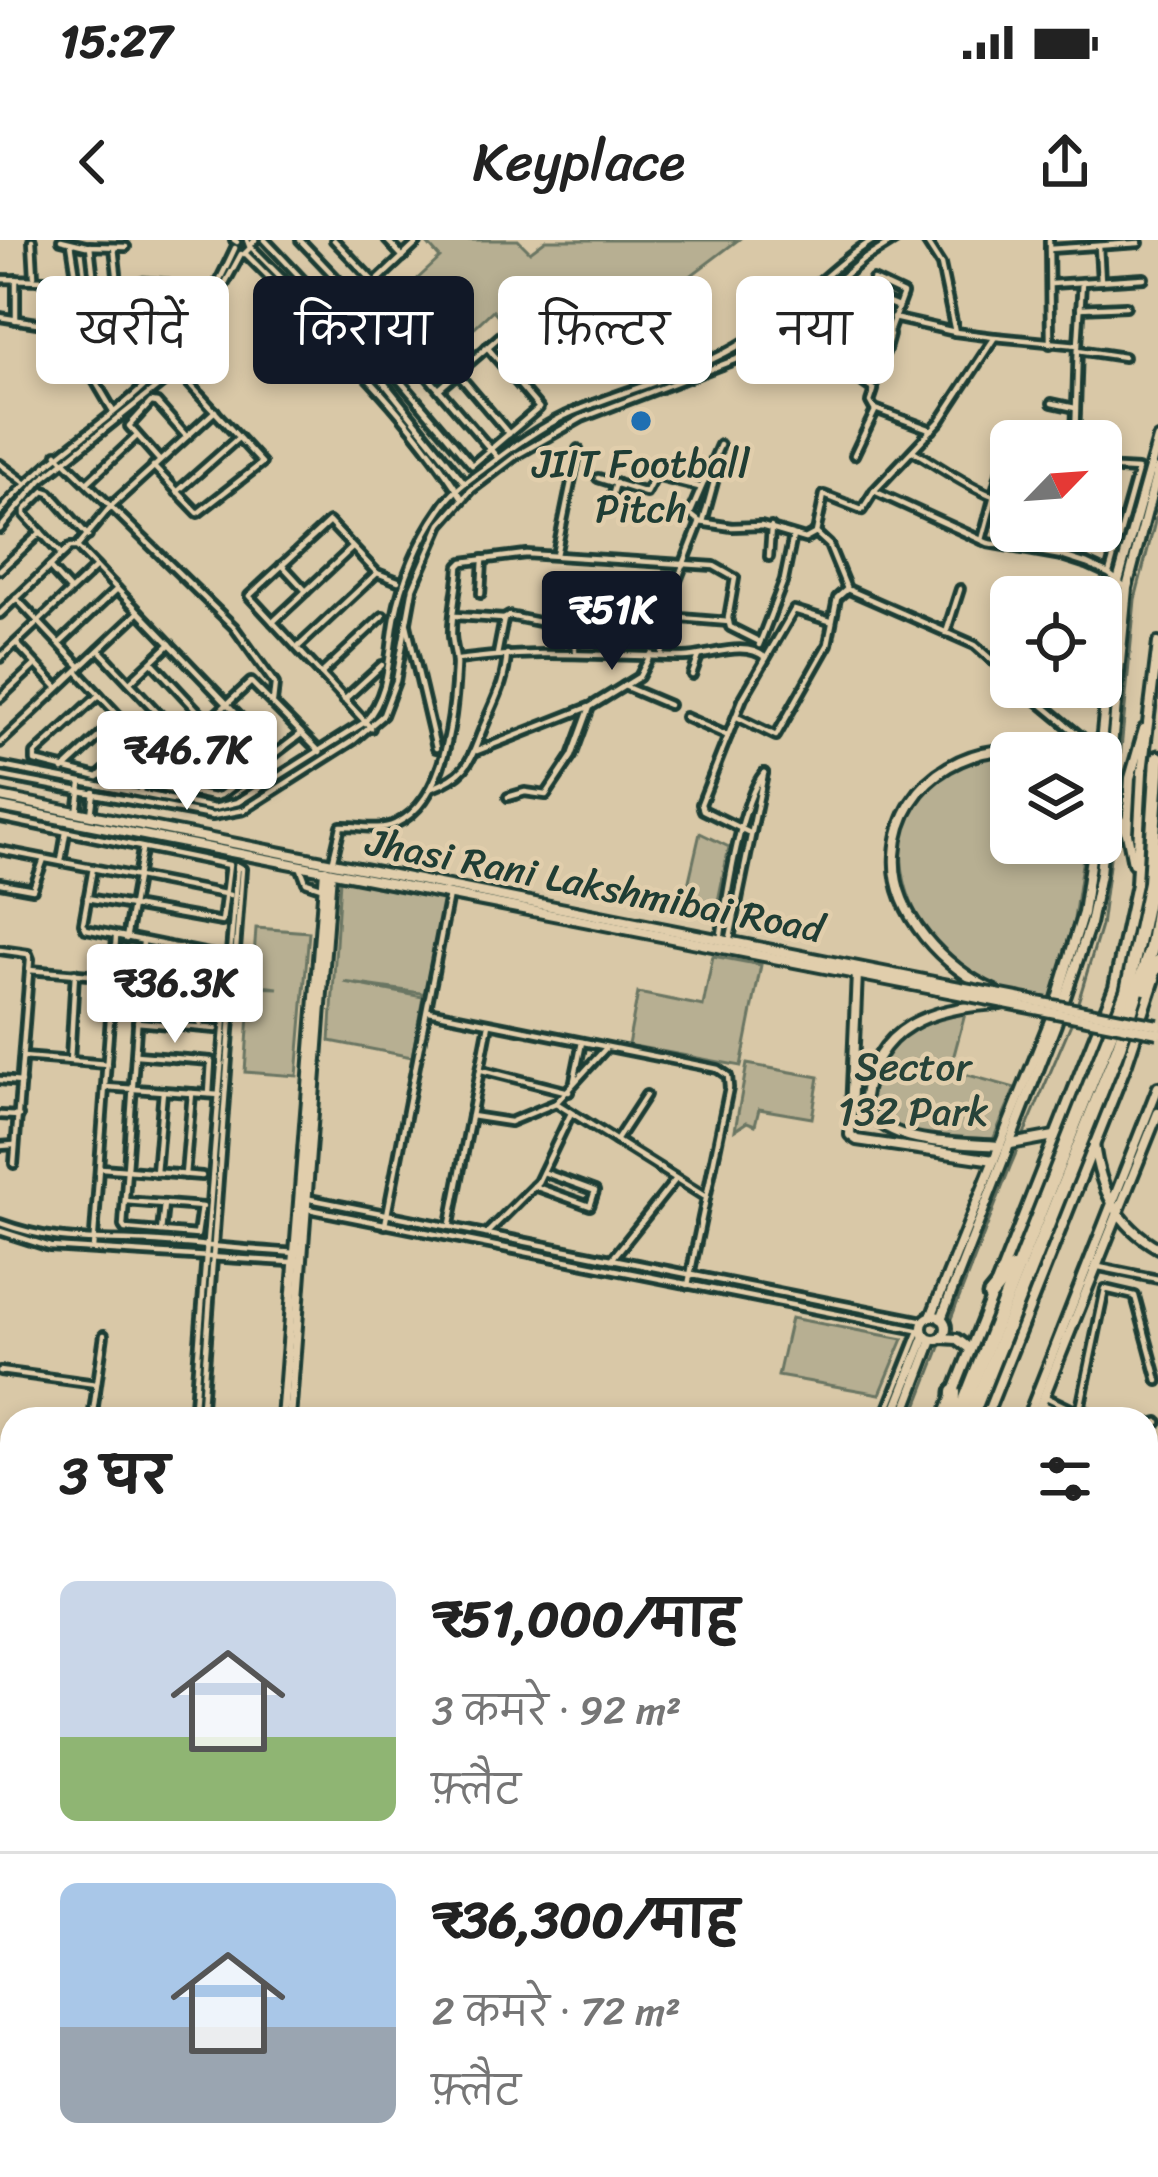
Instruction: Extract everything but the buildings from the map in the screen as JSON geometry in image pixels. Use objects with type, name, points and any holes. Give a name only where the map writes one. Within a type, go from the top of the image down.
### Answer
[{"type":"highway","points":[[961,1407],[1126,992],[1150,882],[1158,758]]},
{"type":"highway","points":[[975,1407],[1132,1007],[1158,906]]},
{"type":"highway","points":[[1132,1007],[1158,964]]},
{"type":"highway","points":[[990,1296],[1023,1254]]},
{"type":"highway","points":[[953,1392],[955,1407]]},
{"type":"street","points":[[0,279],[34,278],[32,240]]},
{"type":"street","points":[[62,240],[126,247]]},
{"type":"street","points":[[265,240],[299,276]]},
{"type":"street","points":[[300,240],[334,276]]},
{"type":"street","points":[[387,240],[403,257]]},
{"type":"street","points":[[94,791],[225,806],[365,722],[385,693],[395,616],[407,574],[437,513],[456,489],[540,429],[734,348],[762,331],[873,240]]},
{"type":"street","points":[[0,766],[94,791],[226,815],[244,810],[371,728],[383,715],[397,681],[413,588],[441,524],[462,498],[549,435],[737,358],[768,339],[882,245],[895,240]]},
{"type":"street","points":[[925,240],[941,265],[955,332]]},
{"type":"street","points":[[1049,240],[1050,344]]},
{"type":"street","points":[[242,242],[244,254],[266,276]]},
{"type":"street","points":[[229,279],[244,254],[242,242]]},
{"type":"street","points":[[222,276],[242,242]]},
{"type":"street","points":[[242,242],[277,276]]},
{"type":"street","points":[[338,242],[369,276]]},
{"type":"street","points":[[71,243],[76,276]]},
{"type":"street","points":[[383,276],[417,243]]},
{"type":"street","points":[[1049,249],[1138,243]]},
{"type":"street","points":[[90,246],[93,276]]},
{"type":"street","points":[[1099,246],[1101,281]]},
{"type":"street","points":[[114,247],[117,274]]},
{"type":"street","points":[[842,264],[848,272]]},
{"type":"street","points":[[16,278],[16,320]]},
{"type":"street","points":[[1051,284],[1144,278]]},
{"type":"street","points":[[1075,420],[1082,283]]},
{"type":"street","points":[[894,289],[902,293],[894,316]]},
{"type":"street","points":[[894,305],[898,307]]},
{"type":"street","points":[[1081,308],[1126,306]]},
{"type":"street","points":[[0,317],[36,322]]},
{"type":"street","points":[[894,318],[1124,357]]},
{"type":"street","points":[[474,358],[498,338]]},
{"type":"street","points":[[720,445],[691,516],[732,527],[771,527],[805,539],[816,532],[824,495],[859,512],[932,430],[995,338]]},
{"type":"street","points":[[403,384],[472,465],[539,408],[487,347]]},
{"type":"street","points":[[97,384],[113,411]]},
{"type":"street","points":[[0,512],[57,454],[143,384]]},
{"type":"street","points":[[0,529],[41,480],[159,384]]},
{"type":"street","points":[[186,436],[153,401],[129,423],[195,511],[201,512],[262,463],[190,384]]},
{"type":"street","points":[[373,384],[462,498]]},
{"type":"street","points":[[386,384],[470,491]]},
{"type":"street","points":[[435,384],[497,458]]},
{"type":"street","points":[[439,389],[445,384]]},
{"type":"street","points":[[466,384],[509,434]]},
{"type":"street","points":[[868,384],[873,388],[870,402],[875,409],[932,430]]},
{"type":"street","points":[[614,396],[619,405]]},
{"type":"street","points":[[1052,403],[1075,408]]},
{"type":"street","points":[[854,454],[875,409]]},
{"type":"street","points":[[77,547],[111,506],[214,411]]},
{"type":"street","points":[[87,482],[136,436]]},
{"type":"street","points":[[178,492],[238,438]]},
{"type":"street","points":[[1122,586],[1158,439]]},
{"type":"street","points":[[556,555],[578,449]]},
{"type":"street","points":[[913,451],[944,468],[957,482],[990,495]]},
{"type":"street","points":[[57,454],[243,638],[275,684],[273,702]]},
{"type":"street","points":[[1,466],[26,483]]},
{"type":"street","points":[[1122,469],[1138,470],[1122,525]]},
{"type":"street","points":[[1122,586],[1158,469]]},
{"type":"street","points":[[662,656],[682,565],[717,471]]},
{"type":"street","points":[[598,478],[646,493],[655,476],[699,487]]},
{"type":"street","points":[[608,507],[616,483]]},
{"type":"street","points":[[62,554],[24,512],[46,490],[88,536]]},
{"type":"street","points":[[874,491],[982,541],[1062,556],[1110,576]]},
{"type":"street","points":[[982,541],[990,508]]},
{"type":"street","points":[[371,728],[249,596],[329,521],[376,573],[398,580]]},
{"type":"street","points":[[769,557],[771,527]]},
{"type":"street","points":[[0,570],[40,532]]},
{"type":"street","points":[[816,532],[830,545],[847,590],[975,646],[990,659]]},
{"type":"street","points":[[756,651],[781,588],[793,536]]},
{"type":"street","points":[[0,614],[72,545],[77,547],[275,754]]},
{"type":"street","points":[[273,622],[352,548]]},
{"type":"street","points":[[1108,574],[1114,552]]},
{"type":"street","points":[[287,1407],[324,888],[340,826],[393,825],[414,811],[430,788],[448,728],[457,660],[452,638],[460,563],[556,555],[714,566],[736,578],[730,627],[760,642]]},
{"type":"street","points":[[481,594],[483,559]]},
{"type":"street","points":[[282,565],[306,591]]},
{"type":"street","points":[[49,567],[71,591]]},
{"type":"street","points":[[0,658],[96,567]]},
{"type":"street","points":[[297,648],[376,573]]},
{"type":"street","points":[[59,644],[117,589]]},
{"type":"street","points":[[575,651],[574,628],[587,589],[608,589],[668,615],[728,622]]},
{"type":"street","points":[[946,633],[960,589]]},
{"type":"street","points":[[736,717],[776,736],[828,644],[838,596],[847,590]]},
{"type":"street","points":[[16,598],[140,739]]},
{"type":"street","points":[[750,833],[701,806],[736,717],[794,610],[830,621]]},
{"type":"street","points":[[0,743],[139,612]]},
{"type":"street","points":[[321,674],[383,616]]},
{"type":"street","points":[[453,616],[508,616],[574,628]]},
{"type":"street","points":[[496,655],[504,619]]},
{"type":"street","points":[[405,620],[436,748]]},
{"type":"street","points":[[16,643],[58,688]]},
{"type":"street","points":[[947,1407],[1114,987],[1134,895],[1158,643]]},
{"type":"street","points":[[130,682],[170,644]]},
{"type":"street","points":[[99,650],[185,742]]},
{"type":"street","points":[[457,660],[575,651],[662,656],[756,651],[766,658]]},
{"type":"street","points":[[478,750],[503,688],[507,654]]},
{"type":"street","points":[[430,788],[453,778],[478,750],[590,707],[643,673],[651,654]]},
{"type":"street","points":[[692,675],[699,656]]},
{"type":"street","points":[[152,662],[250,773]]},
{"type":"street","points":[[0,698],[36,664]]},
{"type":"street","points":[[344,700],[382,665]]},
{"type":"street","points":[[140,796],[141,784],[251,682],[320,752]]},
{"type":"street","points":[[624,686],[669,705]]},
{"type":"street","points":[[99,695],[33,757],[37,763],[98,777],[163,718]]},
{"type":"street","points":[[508,797],[529,792],[546,795],[572,756],[590,707]]},
{"type":"street","points":[[1047,708],[1078,732]]},
{"type":"street","points":[[62,771],[120,717]]},
{"type":"street","points":[[686,717],[728,736]]},
{"type":"street","points":[[1127,833],[1134,810],[1134,761],[1148,721]]},
{"type":"street","points":[[227,749],[185,791],[217,797],[303,734]]},
{"type":"street","points":[[990,750],[971,754],[940,772],[911,804],[895,854],[898,885],[919,928],[946,961],[1005,999]]},
{"type":"street","points":[[764,773],[750,833],[724,944],[742,830],[764,773]]},
{"type":"street","points":[[0,776],[81,788]]},
{"type":"street","points":[[77,813],[81,788]]},
{"type":"street","points":[[91,815],[94,791]]},
{"type":"street","name":"Jhasi Rani Lakshmibai Road","points":[[0,797],[329,868],[897,974],[938,986]]},
{"type":"street","name":"Jhasi Rani Lakshmibai Road","points":[[0,807],[329,868]]},
{"type":"street","points":[[1122,813],[1134,810]]},
{"type":"street","points":[[0,818],[228,864],[231,958]]},
{"type":"street","points":[[1122,822],[1134,895]]},
{"type":"street","points":[[61,861],[66,832]]},
{"type":"street","points":[[126,939],[142,848]]},
{"type":"street","points":[[0,850],[230,895]]},
{"type":"street","points":[[0,883],[33,889],[44,859]]},
{"type":"street","points":[[906,1407],[962,1233],[994,1160],[1013,1143],[1083,914],[1090,864]]},
{"type":"street","points":[[894,1407],[1013,1143],[1079,964],[1101,864]]},
{"type":"street","points":[[87,898],[220,922],[225,919],[237,866],[242,869],[205,1207],[197,1235],[123,1228],[143,942]]},
{"type":"street","points":[[300,866],[306,882],[324,888]]},
{"type":"street","points":[[93,868],[83,926],[116,937],[231,958]]},
{"type":"street","points":[[302,1203],[329,868]]},
{"type":"street","points":[[385,1225],[450,890]]},
{"type":"street","points":[[93,1245],[116,937]]},
{"type":"street","points":[[168,1025],[173,948]]},
{"type":"street","points":[[0,950],[28,954],[14,1164]]},
{"type":"street","points":[[200,1028],[207,954]]},
{"type":"street","points":[[990,1407],[1127,1064],[1158,964]]},
{"type":"street","points":[[29,970],[113,977]]},
{"type":"street","points":[[994,1160],[910,1150],[850,1136],[857,970],[1158,1029]]},
{"type":"street","points":[[70,1061],[75,973]]},
{"type":"street","points":[[1005,999],[947,1009],[897,1034],[883,1048],[864,1102],[868,1112],[911,1136],[1013,1143],[1054,1136]]},
{"type":"street","points":[[428,1011],[718,1069],[728,1076],[688,1285]]},
{"type":"street","points":[[137,1022],[216,1029]]},
{"type":"street","points":[[450,1227],[489,1024]]},
{"type":"street","points":[[571,1089],[582,1042]]},
{"type":"street","points":[[471,1116],[510,1122],[556,1102],[607,1047]]},
{"type":"street","points":[[135,1055],[211,1061],[217,1095],[198,1407]]},
{"type":"street","points":[[23,1057],[107,1064]]},
{"type":"street","points":[[481,1070],[571,1089]]},
{"type":"street","points":[[0,1080],[21,1082]]},
{"type":"street","points":[[106,1087],[217,1095]]},
{"type":"street","points":[[1039,1407],[1158,1087]]},
{"type":"street","points":[[156,1173],[163,1091]]},
{"type":"street","points":[[185,1175],[192,1093]]},
{"type":"street","points":[[616,1141],[646,1095]]},
{"type":"street","points":[[556,1102],[705,1197]]},
{"type":"street","points":[[483,1242],[535,1186],[571,1113]]},
{"type":"street","points":[[1113,1208],[1158,1113]]},
{"type":"street","points":[[0,1115],[19,1116]]},
{"type":"street","points":[[1094,1142],[1113,1208],[1158,1249]]},
{"type":"street","points":[[0,1146],[14,1145]]},
{"type":"street","points":[[99,1168],[202,1176]]},
{"type":"street","points":[[535,1186],[590,1206],[595,1191],[543,1172]]},
{"type":"street","points":[[612,1259],[676,1179]]},
{"type":"street","points":[[124,1201],[205,1207]]},
{"type":"street","points":[[302,1203],[387,1215],[690,1275],[931,1329],[970,1348]]},
{"type":"street","points":[[302,1203],[385,1225],[688,1285],[975,1336]]},
{"type":"street","points":[[161,1232],[164,1204]]},
{"type":"street","points":[[205,1207],[210,1247]]},
{"type":"street","points":[[0,1227],[50,1247],[210,1247],[298,1258]]},
{"type":"street","points":[[93,1245],[209,1256],[298,1258]]},
{"type":"street","points":[[1092,1265],[1158,1279]]},
{"type":"street","points":[[1036,1407],[1092,1265]]},
{"type":"street","points":[[1077,1407],[1105,1288],[1135,1296],[1158,1381]]},
{"type":"street","points":[[93,1407],[104,1335]]},
{"type":"street","points":[[0,1371],[96,1384]]},
{"type":"street","points":[[1043,1400],[1050,1407]]},
{"type":"street","points":[[0,1719],[0,1743]]},
{"type":"green space","points":[[424,240],[518,240],[530,252],[546,240],[738,240],[690,276],[498,276],[498,316],[493,310],[474,328],[474,276],[421,276],[440,258]]},
{"type":"green space","points":[[990,754],[990,864],[1082,864],[1054,1000],[1000,988],[952,960],[928,933],[911,902],[903,869],[903,836],[914,805],[937,778],[972,758]]},
{"type":"green space","points":[[700,833],[729,847],[717,906],[685,898]]},
{"type":"green space","points":[[340,879],[444,899],[428,994],[344,982],[423,997],[412,1057],[330,1041]]},
{"type":"green space","points":[[256,928],[309,932],[297,1076],[245,1072],[251,987],[278,988],[252,985]]},
{"type":"green space","points":[[713,956],[761,965],[741,1066],[628,1045],[638,993],[703,1006]]},
{"type":"green space","name":"Sector 132 Park","points":[[966,1010],[950,1070],[1015,1088],[992,1142],[920,1136],[883,1120],[870,1095],[883,1054],[912,1028]]},
{"type":"green space","points":[[747,1064],[819,1077],[812,1118],[759,1109],[755,1125],[747,1122],[735,1130]]},
{"type":"green space","points":[[791,1318],[903,1339],[880,1394],[778,1376]]},
{"type":"waterway","points":[[1122,739],[1135,599],[1158,510]]},
{"type":"waterway","points":[[1076,1009],[1101,926],[1109,864]]},
{"type":"waterway","points":[[917,1407],[1073,1019]]},
{"type":"place","name":"JIIT Football Pitch","points":[[641,421]]}]
